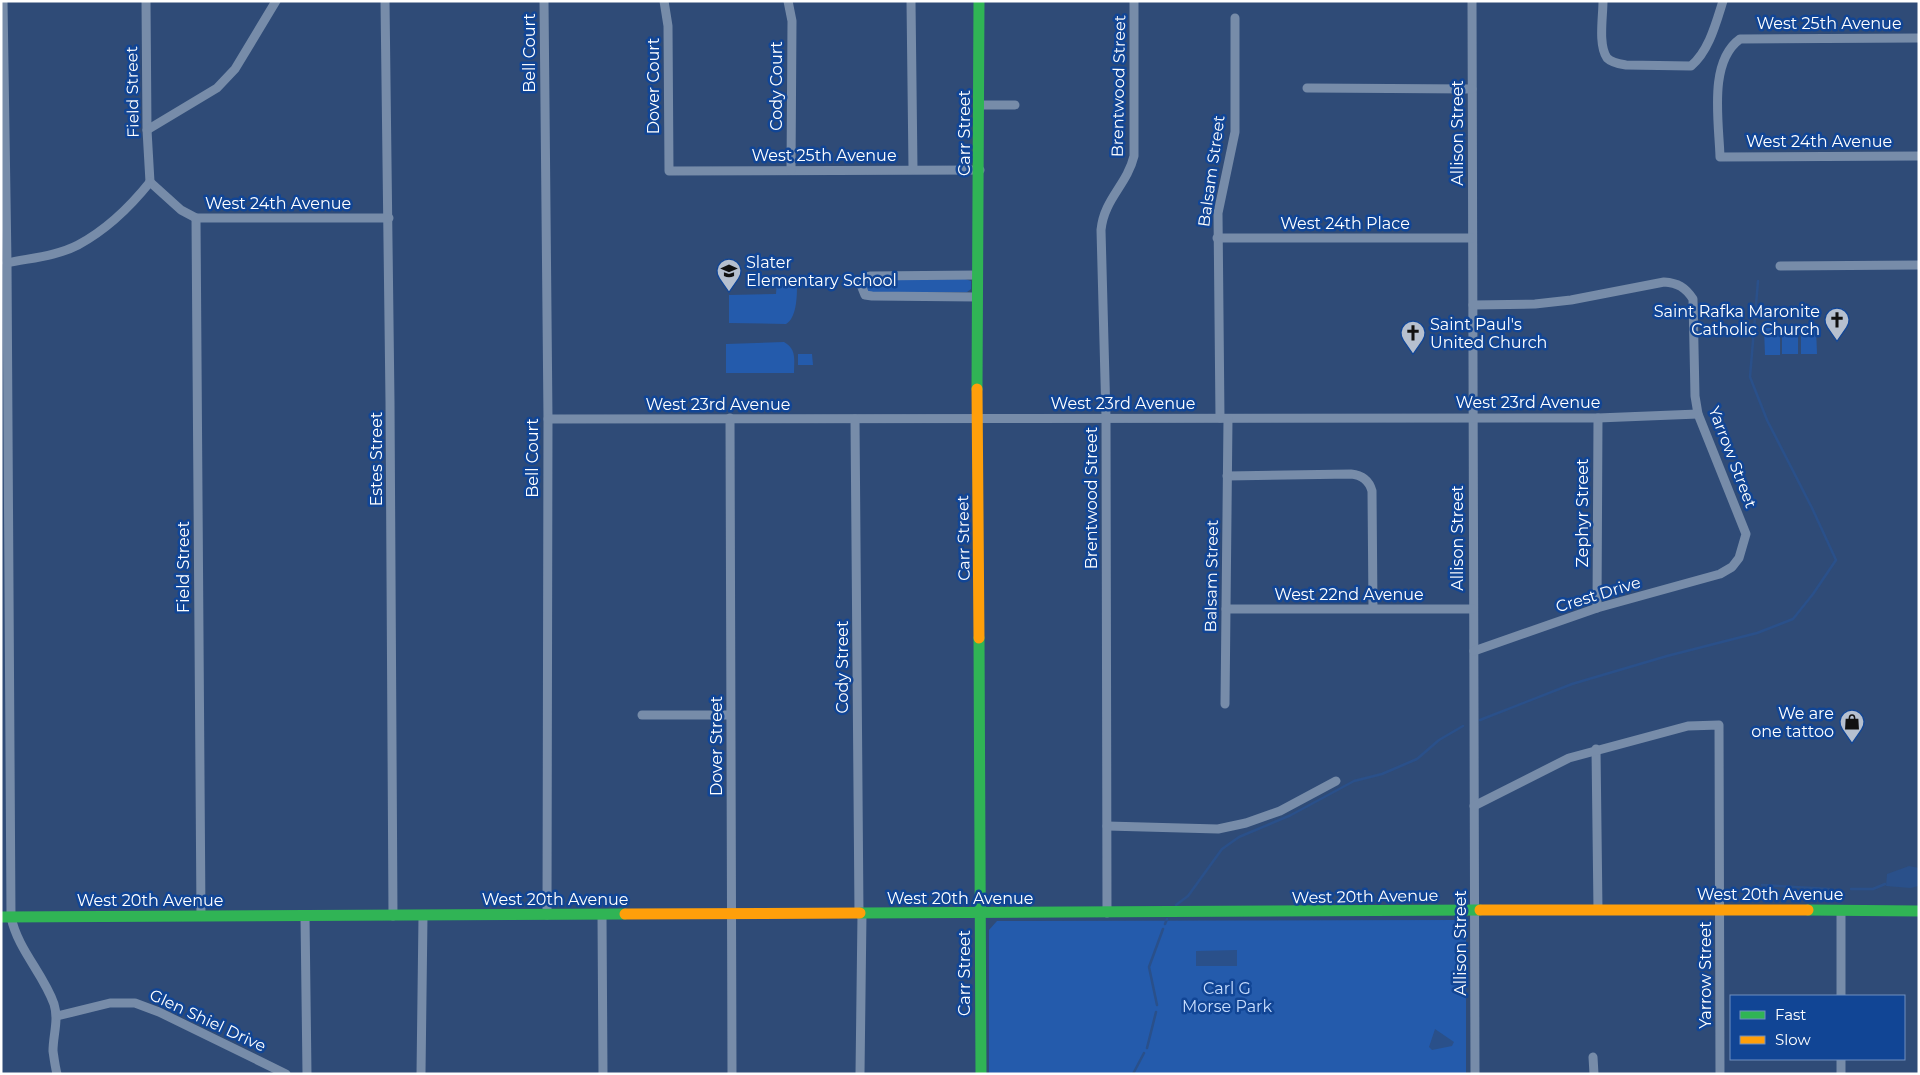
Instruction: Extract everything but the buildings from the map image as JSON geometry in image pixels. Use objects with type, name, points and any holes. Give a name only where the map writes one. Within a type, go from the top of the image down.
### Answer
[{"type":"street","points":[[3,1],[7,264],[6,917],[50,994],[57,1016],[53,1050],[57,1074]]},
{"type":"street","name":"Field Street","points":[[146,1],[147,130],[150,182]]},
{"type":"street","points":[[147,130],[217,88],[235,69],[276,1]]},
{"type":"street","name":"Estes Street","points":[[385,1],[389,218],[393,916]]},
{"type":"street","name":"Bell Court","points":[[544,1],[548,420],[547,915]]},
{"type":"street","name":"Dover Court","points":[[664,1],[668,26],[669,171]]},
{"type":"street","name":"Cody Court","points":[[788,1],[792,21],[791,170]]},
{"type":"street","points":[[911,1],[913,170]]},
{"type":"street","name":"Carr Street","points":[[979,1],[978,419],[981,1074]]},
{"type":"street","name":"Brentwood Street","points":[[1108,914],[1106,417],[1101,230],[1105,210],[1126,177],[1134,156],[1134,1]]},
{"type":"street","name":"Allison Street","points":[[1472,1],[1475,1074]]},
{"type":"street","points":[[1604,1],[1603,45],[1608,58],[1616,63],[1626,65],[1691,66],[1704,50],[1715,27],[1723,1]]},
{"type":"street","name":"Balsam Street","points":[[1225,704],[1227,476],[1217,238],[1220,197],[1235,132],[1234,18]]},
{"type":"street","name":"West 25th Avenue","points":[[1720,156],[1720,71],[1730,48],[1740,39],[1919,38]]},
{"type":"street","points":[[1306,88],[1472,89]]},
{"type":"street","points":[[980,105],[1015,105]]},
{"type":"street","name":"West 24th Avenue","points":[[1720,156],[1919,156]]},
{"type":"street","name":"West 25th Avenue","points":[[669,171],[980,170]]},
{"type":"street","points":[[7,264],[78,245],[130,207],[150,182]]},
{"type":"street","name":"West 24th Avenue","points":[[150,182],[181,210],[196,218],[389,218]]},
{"type":"street","name":"Field Street","points":[[196,218],[201,916]]},
{"type":"street","name":"West 24th Place","points":[[1217,238],[1472,238]]},
{"type":"street","points":[[1780,266],[1919,265]]},
{"type":"street","points":[[978,274],[866,276],[861,285],[865,295],[872,296],[978,297]]},
{"type":"street","name":"Yarrow Street","points":[[1473,305],[1535,304],[1571,300],[1664,282],[1674,282],[1684,287],[1693,299],[1695,396],[1698,414],[1746,534],[1742,552],[1732,567]]},
{"type":"street","name":"West 23rd Avenue","points":[[548,420],[1106,417],[1598,418],[1698,414]]},
{"type":"street","name":"Dover Street","points":[[730,418],[732,1074]]},
{"type":"street","name":"Zephyr Street","points":[[1597,608],[1598,418]]},
{"type":"street","name":"Cody Street","points":[[855,419],[860,1074]]},
{"type":"street","points":[[1227,476],[1358,475],[1370,483],[1372,491],[1373,608]]},
{"type":"street","name":"Crest Drive","points":[[1474,651],[1597,608],[1720,574],[1732,567]]},
{"type":"street","name":"West 22nd Avenue","points":[[1226,609],[1473,609]]},
{"type":"street","points":[[642,714],[730,715]]},
{"type":"street","name":"Yarrow Street","points":[[1596,750],[1688,726],[1719,725],[1720,1074]]},
{"type":"street","points":[[1474,806],[1569,758],[1596,750],[1598,910]]},
{"type":"street","points":[[1108,826],[1218,829],[1246,823],[1280,811],[1336,780]]},
{"type":"street","name":"West 20th Avenue","points":[[6,917],[1108,914],[1720,909],[1919,911]]},
{"type":"street","points":[[1841,911],[1841,995]]},
{"type":"street","points":[[602,915],[603,1074]]},
{"type":"street","points":[[305,916],[307,1074]]},
{"type":"street","points":[[421,1074],[423,916]]},
{"type":"street","name":"Glen Shiel Drive","points":[[57,1016],[110,1003],[135,1003],[159,1012],[286,1074]]},
{"type":"street","points":[[1593,1057],[1594,1074]]},
{"type":"street","points":[[1841,1060],[1841,1074]]},
{"type":"green space","points":[[797,279],[795,310],[790,321],[786,324],[729,323],[729,295],[776,294],[777,280]]},
{"type":"green space","points":[[965,279],[971,281],[971,289],[967,292],[867,292],[865,286],[868,280]]},
{"type":"green space","points":[[1764,328],[1780,328],[1780,355],[1765,355]]},
{"type":"green space","points":[[1782,328],[1798,328],[1798,354],[1782,354]]},
{"type":"green space","points":[[1801,328],[1816,328],[1817,354],[1801,354]]},
{"type":"green space","points":[[784,342],[793,351],[794,373],[726,373],[726,344]]},
{"type":"green space","points":[[798,354],[812,354],[813,365],[798,365]]},
{"type":"green space","name":"Carl G Morse Park","points":[[1459,920],[1466,928],[1466,1074],[989,1074],[989,930],[997,921]]},
{"type":"shaded area","points":[[1909,866],[1919,868],[1918,886],[1911,888],[1886,886],[1887,874]]},
{"type":"shaded area","points":[[1237,950],[1237,966],[1196,966],[1196,951]]},
{"type":"shaded area","points":[[1435,1029],[1454,1042],[1452,1046],[1432,1050],[1429,1047]]},
{"type":"waterway","points":[[1480,720],[1572,684],[1667,656],[1757,633],[1793,619],[1836,560],[1767,420],[1750,377],[1758,281]]},
{"type":"waterway","points":[[1176,905],[1188,896],[1222,849],[1239,837],[1291,815],[1354,781],[1382,774],[1417,759],[1439,740],[1463,726]]},
{"type":"waterway","points":[[1851,889],[1873,889],[1885,884]]},
{"type":"waterway","points":[[1762,885],[1829,889]]},
{"type":"waterway","points":[[1165,924],[1167,919]]},
{"type":"waterway","points":[[1157,1005],[1149,967],[1163,929]]},
{"type":"waterway","points":[[1147,1048],[1156,1012]]},
{"type":"waterway","points":[[1133,1074],[1144,1053]]},
{"type":"traffic: fast","points":[[977,389],[979,1]]},
{"type":"traffic: fast","points":[[979,638],[981,1074]]},
{"type":"traffic: fast","points":[[860,913],[1480,910]]},
{"type":"traffic: fast","points":[[1808,910],[1919,911]]},
{"type":"traffic: fast","points":[[1,917],[625,914]]},
{"type":"traffic: slow","points":[[977,389],[979,638]]},
{"type":"traffic: slow","points":[[1480,910],[1808,910]]},
{"type":"traffic: slow","points":[[625,914],[860,913]]},
{"type":"place","name":"Slater Elementary School","points":[[729,292]]},
{"type":"place","name":"Saint Rafka Maronite Catholic Church","points":[[1837,341]]},
{"type":"place","name":"Saint Paul's United Church","points":[[1413,354]]},
{"type":"place","name":"We are one tattoo","points":[[1852,743]]}]
